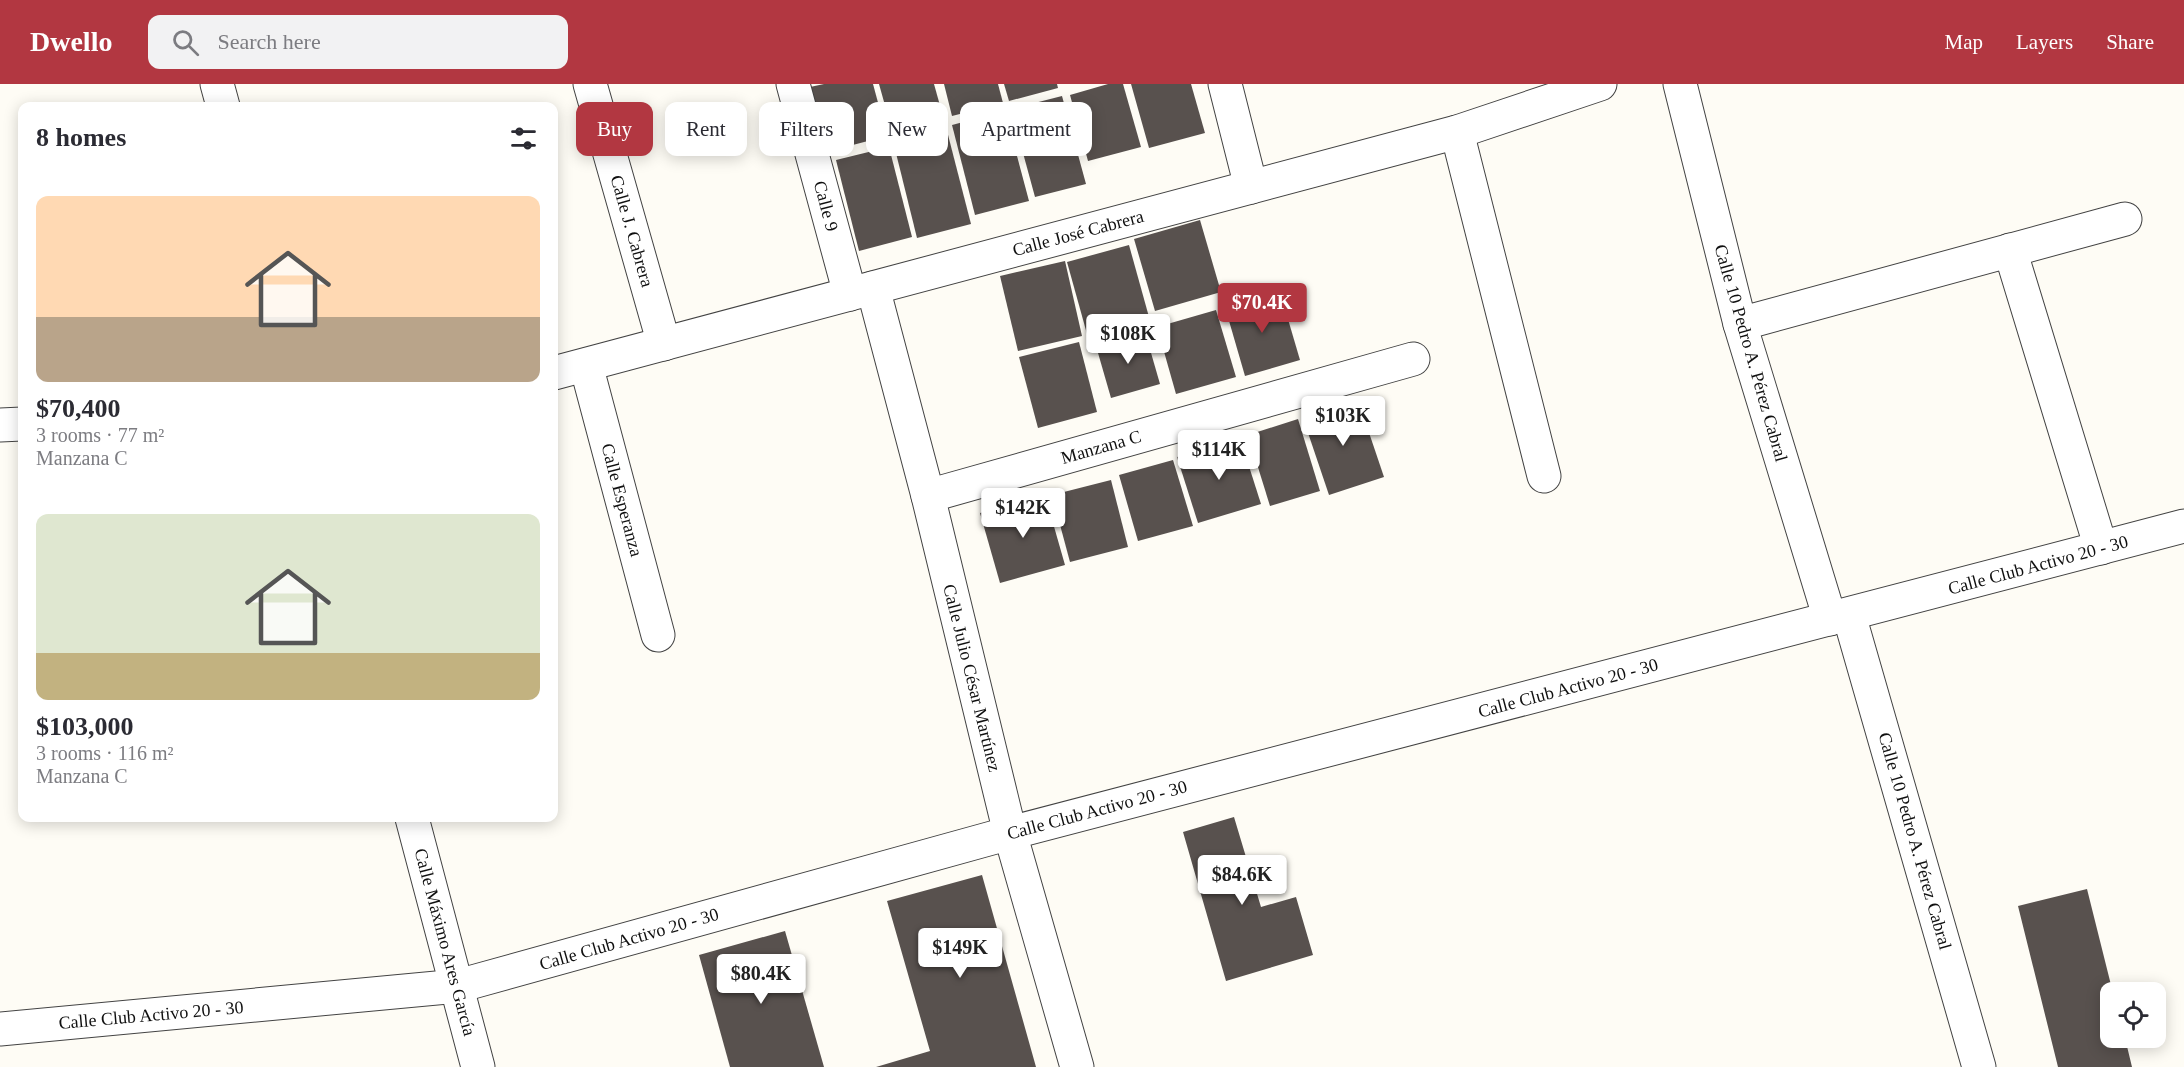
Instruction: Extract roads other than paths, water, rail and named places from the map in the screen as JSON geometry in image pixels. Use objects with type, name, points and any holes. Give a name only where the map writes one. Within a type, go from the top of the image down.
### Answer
[{"type":"street","points":[[217,84],[222,102]]},
{"type":"street","name":"Calle J. Cabrera","points":[[590,84],[664,344]]},
{"type":"street","name":"Calle 9","points":[[793,84],[862,291]]},
{"type":"street","points":[[1225,84],[1251,187]]},
{"type":"street","name":"Calle José Cabrera","points":[[558,372],[1457,132],[1600,84]]},
{"type":"street","name":"Calle 10 Pedro A. Pérez Cabral","points":[[1680,84],[1740,324],[1840,617],[1979,1067]]},
{"type":"street","points":[[1457,132],[1544,476]]},
{"type":"street","points":[[1740,324],[2125,219]]},
{"type":"street","points":[[2010,250],[2101,548]]},
{"type":"street","name":"Calle Julio César Martínez","points":[[862,291],[928,496],[1010,833],[1077,1067]]},
{"type":"street","name":"Manzana C","points":[[928,496],[1413,359]]},
{"type":"street","name":"Calle Esperanza","points":[[586,365],[658,634]]},
{"type":"street","points":[[0,425],[18,424]]},
{"type":"street","name":"Calle Club Activo 20 - 30","points":[[0,1029],[458,987],[1010,833],[2184,526]]},
{"type":"street","name":"Calle Máximo Ares García","points":[[413,822],[478,1067]]}]
